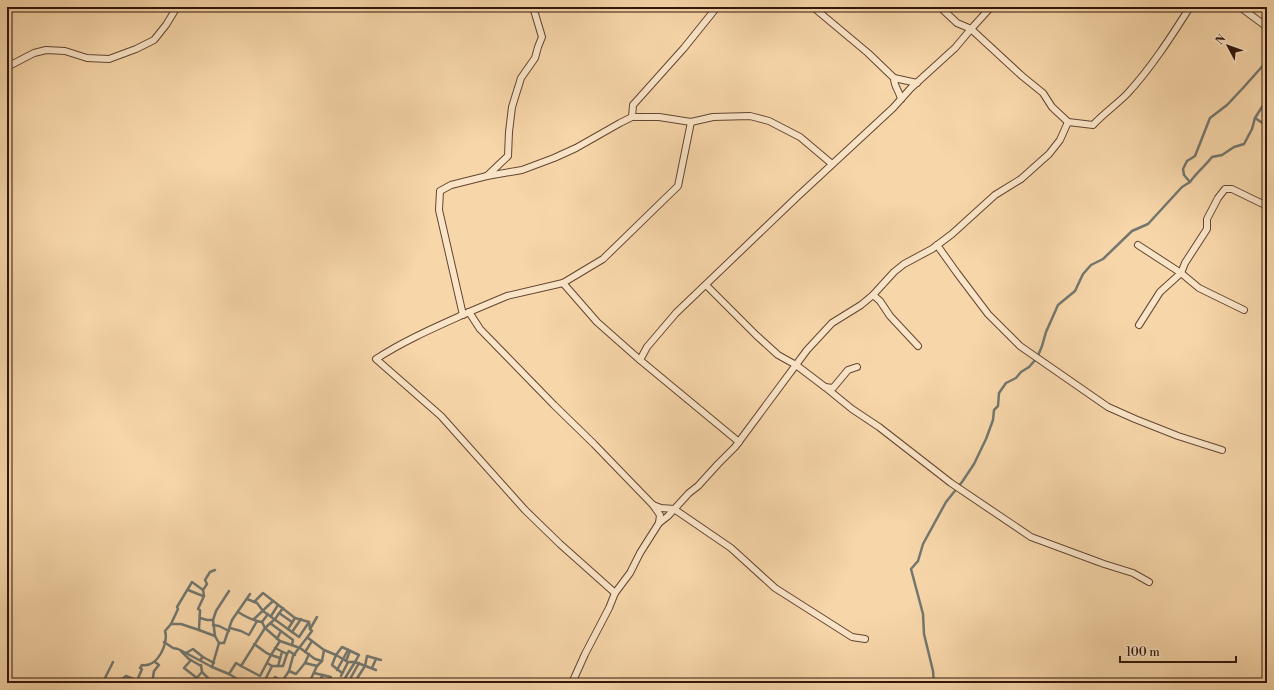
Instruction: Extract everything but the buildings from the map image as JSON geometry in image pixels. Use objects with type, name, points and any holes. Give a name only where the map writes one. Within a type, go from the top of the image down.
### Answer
[{"type":"street","points":[[7,67],[46,50],[65,51],[87,58],[109,59],[136,49],[154,40],[166,25],[177,7]]},
{"type":"street","points":[[487,176],[508,156],[512,107],[521,78],[535,58],[542,37],[533,7]]},
{"type":"street","points":[[632,117],[633,105],[684,48],[717,7]]},
{"type":"street","points":[[813,7],[868,53],[894,78],[917,83]]},
{"type":"street","points":[[940,7],[957,23],[971,29],[1043,93],[1052,107],[1068,122],[1093,125],[1126,94],[1166,45],[1190,7]]},
{"type":"street","points":[[640,360],[647,347],[676,313],[796,197],[893,108],[917,83],[955,48],[992,7]]},
{"type":"street","points":[[1240,7],[1267,27]]},
{"type":"street","points":[[7,71],[14,63]]},
{"type":"street","points":[[894,78],[894,85],[900,93],[902,99]]},
{"type":"street","points":[[463,315],[439,210],[440,191],[451,185],[487,176],[522,170],[554,158],[588,142],[609,128],[632,117],[659,117],[691,122],[713,117],[750,116],[769,121],[800,137],[832,164]]},
{"type":"street","points":[[615,593],[560,544],[525,510],[440,416],[376,359],[390,350],[435,327],[507,296],[563,283],[603,259],[678,186],[691,122]]},
{"type":"street","points":[[572,683],[615,593],[630,573],[640,553],[660,522],[736,447],[807,350],[832,324],[861,305],[873,295],[894,272],[904,264],[937,246],[984,204],[1021,179],[1049,154],[1060,140],[1068,122]]},
{"type":"street","points":[[1139,325],[1160,292],[1181,273],[1185,263],[1207,229],[1207,219],[1218,198],[1225,189],[1232,188],[1267,206]]},
{"type":"street","points":[[1138,245],[1181,273],[1199,288],[1244,310]]},
{"type":"street","points":[[937,246],[988,314],[1020,346],[1108,407],[1149,425],[1222,450]]},
{"type":"street","points":[[563,283],[597,322],[640,360],[739,442]]},
{"type":"street","points":[[706,285],[778,355],[796,365],[852,409],[904,446],[953,485],[1031,537],[1133,573],[1149,582]]},
{"type":"street","points":[[873,295],[880,301],[890,316],[918,346]]},
{"type":"street","points":[[469,312],[480,329],[653,505],[660,516],[660,522]]},
{"type":"street","points":[[825,387],[833,388],[848,370],[857,366]]},
{"type":"street","points":[[653,505],[661,508],[674,509],[731,548],[775,588],[852,637],[865,639]]},
{"type":"waterway","points":[[934,683],[933,671],[924,634],[923,614],[911,569],[918,561],[923,544],[946,502],[974,464],[986,439],[993,420],[994,410],[998,406],[999,393],[1006,383],[1016,378],[1037,358],[1046,332],[1058,305],[1075,291],[1083,274],[1091,265],[1103,259],[1132,231],[1148,224],[1182,187],[1190,182],[1184,175],[1183,169],[1187,161],[1195,156],[1210,118],[1227,105],[1267,61]]},
{"type":"waterway","points":[[1190,182],[1212,157],[1222,155],[1234,147],[1244,144],[1252,129],[1255,118],[1267,99]]},
{"type":"waterway","points":[[1255,118],[1267,126]]},
{"type":"waterway","points":[[136,683],[142,669],[140,668],[142,665],[148,665],[153,662],[161,653],[164,647],[166,636],[165,631],[171,624],[178,609],[177,607],[192,582],[203,590],[207,584],[205,580],[210,572],[215,570]]},
{"type":"waterway","points":[[188,590],[203,596]]},
{"type":"waterway","points":[[171,624],[181,624],[199,630],[200,610],[198,609],[204,596],[203,590]]},
{"type":"waterway","points":[[199,630],[215,636],[213,620],[216,611],[229,591]]},
{"type":"waterway","points":[[254,602],[263,593],[295,618],[309,622],[310,629]]},
{"type":"waterway","points":[[215,636],[219,643],[224,643],[232,620],[250,594]]},
{"type":"waterway","points":[[247,599],[257,603],[263,611],[299,637],[309,622]]},
{"type":"waterway","points":[[254,619],[273,601]]},
{"type":"waterway","points":[[271,616],[278,605]]},
{"type":"waterway","points":[[212,667],[229,674],[236,663],[241,666],[265,628],[275,619],[283,608]]},
{"type":"waterway","points":[[238,612],[256,621],[262,622],[265,628],[280,641],[300,648],[315,659],[322,661]]},
{"type":"waterway","points":[[279,613],[292,622]]},
{"type":"waterway","points":[[262,622],[268,614]]},
{"type":"waterway","points":[[281,683],[289,671],[293,656],[312,631],[310,629],[317,617]]},
{"type":"waterway","points":[[200,618],[213,620]]},
{"type":"waterway","points":[[288,629],[295,618]]},
{"type":"waterway","points":[[292,632],[301,619]]},
{"type":"waterway","points":[[230,628],[249,635],[257,621]]},
{"type":"waterway","points":[[270,623],[293,640],[292,645]]},
{"type":"waterway","points":[[213,625],[229,631]]},
{"type":"waterway","points":[[277,639],[281,631]]},
{"type":"waterway","points":[[305,663],[317,666],[322,661],[324,650],[308,638]]},
{"type":"waterway","points":[[254,644],[271,655],[280,641]]},
{"type":"waterway","points":[[305,652],[312,641]]},
{"type":"waterway","points":[[164,642],[173,648],[186,653],[193,649],[203,657]]},
{"type":"waterway","points":[[186,653],[212,667],[219,643]]},
{"type":"waterway","points":[[324,650],[336,655],[342,647],[359,655],[355,662],[376,670]]},
{"type":"waterway","points":[[275,648],[287,654]]},
{"type":"waterway","points":[[337,670],[348,650]]},
{"type":"waterway","points":[[181,651],[189,659],[201,666]]},
{"type":"waterway","points":[[267,663],[272,666],[283,666],[289,651],[295,655]]},
{"type":"waterway","points":[[346,661],[350,651]]},
{"type":"waterway","points":[[278,666],[282,652]]},
{"type":"waterway","points":[[289,671],[296,674],[305,663],[309,654]]},
{"type":"waterway","points":[[241,666],[260,676],[271,655],[280,658]]},
{"type":"waterway","points":[[342,673],[332,665],[336,655],[348,662],[355,662]]},
{"type":"waterway","points":[[354,683],[365,666],[367,656],[381,660]]},
{"type":"waterway","points":[[200,660],[203,657],[214,663]]},
{"type":"waterway","points":[[372,668],[376,659]]},
{"type":"waterway","points":[[191,660],[184,668],[197,678]]},
{"type":"waterway","points":[[107,683],[104,680],[113,662]]},
{"type":"waterway","points":[[152,683],[154,671],[159,665],[155,662]]},
{"type":"waterway","points":[[341,676],[348,662]]},
{"type":"waterway","points":[[342,683],[355,662]]},
{"type":"waterway","points":[[354,683],[350,679],[359,663]]},
{"type":"waterway","points":[[194,683],[193,682],[202,672],[201,665]]},
{"type":"waterway","points":[[266,678],[272,666]]},
{"type":"waterway","points":[[309,683],[317,666]]},
{"type":"waterway","points":[[202,672],[213,683]]},
{"type":"waterway","points":[[314,673],[331,677],[329,683]]},
{"type":"waterway","points":[[229,674],[244,683]]},
{"type":"waterway","points":[[318,683],[323,675]]},
{"type":"waterway","points":[[122,683],[122,679],[126,676],[144,683]]},
{"type":"waterway","points":[[273,682],[275,677],[283,681]]},
{"type":"waterway","points":[[264,683],[266,678],[275,683]]},
{"type":"waterway","points":[[207,683],[210,680]]}]
